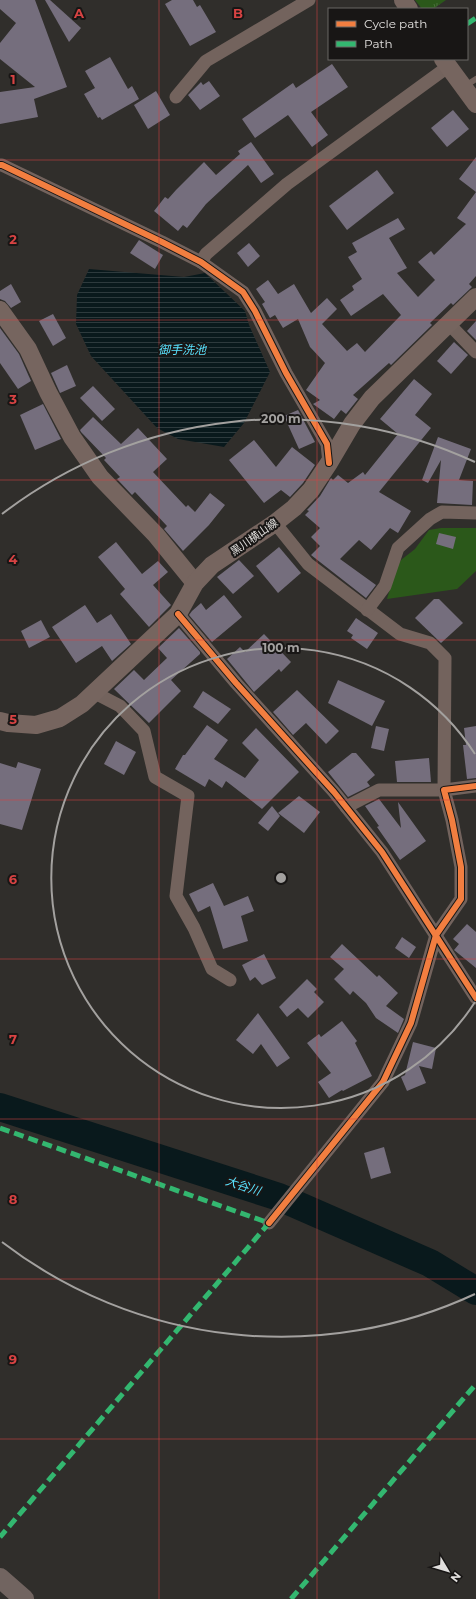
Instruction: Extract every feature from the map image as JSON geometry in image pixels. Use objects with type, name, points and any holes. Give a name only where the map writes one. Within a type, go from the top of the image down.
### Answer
[{"type":"main road","points":[[446,62],[470,83],[476,104]]},
{"type":"main road","name":"黒川横山線","points":[[0,721],[36,725],[60,718],[82,704],[95,693],[178,614],[195,583],[212,565],[294,508],[311,490],[330,464],[352,424],[372,398],[476,297]]},
{"type":"main road","points":[[0,310],[28,349],[48,392],[72,437],[100,477],[156,535],[195,583]]},
{"type":"main road","points":[[0,1578],[24,1599]]},
{"type":"street","points":[[176,97],[206,61],[309,0]]},
{"type":"street","points":[[201,262],[206,254],[287,184],[446,62]]},
{"type":"street","points":[[0,165],[201,262],[243,292],[255,312],[286,373],[327,444],[330,464]]},
{"type":"street","points":[[449,324],[476,352]]},
{"type":"street","points":[[367,610],[386,586],[398,548],[430,519],[442,512],[476,513]]},
{"type":"street","points":[[272,1220],[383,1082],[411,1023],[436,935],[461,899],[461,867],[452,820],[444,790],[445,658],[430,644],[400,634],[308,564],[275,522]]},
{"type":"street","points":[[178,614],[236,683],[346,807],[382,852],[476,998]]},
{"type":"street","points":[[95,693],[120,706],[144,730],[155,777],[188,796],[176,896],[194,928],[212,969],[230,980]]},
{"type":"street","points":[[346,807],[379,790],[444,790],[476,786]]},
{"type":"green space","points":[[415,0],[446,0],[434,8],[421,8]]},
{"type":"green space","points":[[441,528],[476,528],[476,571],[457,589],[387,599],[395,571],[401,560],[415,549],[429,530]]},
{"type":"water","name":"御手洗池","points":[[89,269],[184,277],[205,273],[245,311],[249,325],[270,372],[244,423],[224,447],[178,439],[157,428],[91,356],[76,324],[77,295]]},
{"type":"building","points":[[0,0],[35,0],[67,87],[34,99],[38,117],[0,124],[0,92],[35,87],[0,59],[0,43],[16,23],[0,9]]},
{"type":"building","points":[[45,0],[50,0],[81,28],[69,42]]},
{"type":"building","points":[[172,0],[193,0],[197,7],[200,5],[216,32],[190,46],[165,4]]},
{"type":"building","points":[[110,57],[128,89],[132,86],[139,99],[102,120],[100,117],[98,118],[84,94],[95,88],[85,71]]},
{"type":"building","points":[[332,64],[348,87],[311,112],[328,135],[312,147],[288,115],[255,138],[242,119],[293,83],[296,88]]},
{"type":"building","points":[[209,81],[220,96],[200,110],[188,95],[201,82],[203,85]]},
{"type":"building","points":[[156,91],[170,115],[148,129],[134,105]]},
{"type":"building","points":[[453,110],[469,129],[447,147],[431,128]]},
{"type":"building","points":[[251,142],[274,174],[261,183],[248,165],[206,204],[187,228],[183,225],[178,231],[154,211],[165,197],[168,199],[204,162],[216,175],[240,154],[238,151]]},
{"type":"building","points":[[476,157],[476,192],[459,179]]},
{"type":"building","points":[[377,170],[394,193],[347,230],[329,206]]},
{"type":"building","points":[[476,192],[476,276],[469,284],[472,287],[453,305],[451,303],[430,323],[432,325],[391,365],[389,363],[353,395],[358,399],[346,414],[341,410],[334,419],[313,404],[320,400],[306,390],[325,363],[310,347],[298,319],[283,328],[275,315],[270,318],[262,304],[265,302],[256,289],[268,280],[278,294],[294,284],[311,313],[327,298],[337,309],[322,324],[347,351],[357,343],[365,352],[401,315],[383,294],[351,316],[340,300],[354,290],[352,286],[362,279],[348,257],[357,252],[352,243],[398,218],[405,229],[389,238],[407,268],[397,273],[418,297],[435,280],[418,262],[431,251],[434,255],[466,224],[457,218]]},
{"type":"building","points":[[139,240],[163,255],[155,269],[130,253]]},
{"type":"building","points":[[249,243],[260,256],[248,267],[237,253]]},
{"type":"building","points":[[11,284],[21,302],[11,308],[5,301],[0,299],[0,291]]},
{"type":"building","points":[[53,314],[66,338],[53,346],[39,321]]},
{"type":"building","points":[[476,321],[476,340],[467,331]]},
{"type":"building","points":[[0,328],[19,354],[31,381],[18,389],[0,363]]},
{"type":"building","points":[[454,342],[468,355],[451,374],[437,361]]},
{"type":"building","points":[[67,365],[76,386],[60,393],[51,373]]},
{"type":"building","points":[[414,379],[432,394],[415,415],[431,428],[379,492],[411,511],[398,533],[390,528],[371,550],[359,540],[340,559],[376,585],[366,598],[311,555],[320,546],[311,537],[320,528],[305,515],[309,511],[307,510],[320,496],[331,478],[333,480],[338,475],[348,483],[363,472],[365,475],[398,434],[380,419]]},
{"type":"building","points":[[93,386],[115,409],[102,421],[80,398]]},
{"type":"building","points":[[43,404],[61,439],[35,450],[20,415]]},
{"type":"building","points":[[298,410],[315,442],[299,449],[284,416]]},
{"type":"building","points":[[93,417],[121,444],[138,428],[167,459],[153,472],[186,507],[188,505],[195,512],[210,493],[225,505],[209,525],[183,551],[164,529],[167,526],[135,492],[132,495],[117,479],[120,477],[104,460],[106,458],[81,432],[80,430]]},
{"type":"building","points":[[438,437],[471,449],[459,480],[473,481],[472,505],[437,503],[441,460],[428,483],[422,480]]},
{"type":"building","points":[[254,440],[276,467],[292,447],[315,465],[303,483],[290,497],[281,490],[264,503],[229,460]]},
{"type":"building","points":[[439,533],[456,537],[453,549],[436,544]]},
{"type":"building","points":[[116,542],[142,574],[158,561],[168,572],[153,585],[171,605],[149,627],[120,594],[125,589],[98,557]]},
{"type":"building","points":[[279,547],[301,573],[278,593],[256,566]]},
{"type":"building","points":[[239,560],[254,576],[233,594],[217,577]]},
{"type":"building","points":[[224,595],[242,617],[212,642],[189,615],[201,603],[206,610]]},
{"type":"building","points":[[434,599],[439,599],[463,623],[441,643],[415,618]]},
{"type":"building","points":[[85,605],[97,623],[111,614],[131,644],[112,661],[102,646],[76,663],[52,627]]},
{"type":"building","points":[[356,618],[378,633],[367,649],[351,638],[353,635],[347,631]]},
{"type":"building","points":[[41,620],[50,637],[29,648],[21,631]]},
{"type":"building","points":[[179,628],[200,652],[200,654],[171,680],[181,691],[149,723],[114,689],[134,670],[144,680],[167,658],[158,648]]},
{"type":"building","points":[[264,634],[291,662],[281,672],[279,669],[254,692],[227,659],[240,647],[245,652]]},
{"type":"building","points":[[338,680],[385,701],[372,726],[328,703]]},
{"type":"building","points":[[297,690],[339,731],[326,744],[306,723],[293,735],[273,712]]},
{"type":"building","points":[[203,691],[231,709],[218,724],[193,707]]},
{"type":"building","points":[[207,725],[228,740],[214,759],[245,778],[259,760],[242,743],[256,728],[299,772],[262,809],[226,781],[222,788],[209,779],[205,787],[175,769],[183,755],[185,755]]},
{"type":"building","points":[[376,726],[389,729],[384,751],[371,748]]},
{"type":"building","points":[[476,726],[476,778],[467,779],[463,745],[466,745],[464,728]]},
{"type":"building","points":[[116,741],[136,752],[124,775],[104,764]]},
{"type":"building","points":[[352,753],[356,753],[375,775],[367,782],[370,786],[348,797],[328,772]]},
{"type":"building","points":[[429,758],[431,782],[397,782],[395,761]]},
{"type":"building","points":[[18,762],[41,769],[22,830],[0,824],[0,763],[16,768]]},
{"type":"building","points":[[299,796],[320,812],[304,833],[278,813]]},
{"type":"building","points":[[379,799],[401,828],[398,802],[426,841],[400,860],[377,827],[379,826],[365,806]]},
{"type":"building","points":[[272,806],[280,816],[268,831],[258,823]]},
{"type":"building","points":[[213,883],[224,906],[248,896],[254,911],[241,916],[248,941],[223,949],[210,906],[198,912],[189,894]]},
{"type":"building","points":[[467,924],[476,932],[476,968],[454,950],[459,944],[453,939]]},
{"type":"building","points":[[402,937],[416,947],[409,958],[395,948]]},
{"type":"building","points":[[342,944],[377,977],[379,975],[398,993],[386,1006],[404,1019],[398,1033],[376,1018],[366,1003],[353,991],[350,995],[334,979],[344,969],[330,957]]},
{"type":"building","points":[[264,954],[276,978],[262,985],[255,977],[250,981],[242,965]]},
{"type":"building","points":[[307,979],[317,989],[314,992],[324,1002],[308,1018],[298,1008],[287,1017],[279,1007]]},
{"type":"building","points":[[258,1013],[290,1058],[277,1067],[261,1044],[253,1054],[236,1040]]},
{"type":"building","points":[[342,1021],[357,1041],[355,1043],[372,1076],[343,1091],[342,1090],[329,1098],[318,1082],[331,1073],[307,1043],[319,1034],[321,1037]]},
{"type":"building","points":[[413,1042],[436,1048],[432,1069],[419,1066],[426,1083],[407,1091],[401,1077],[405,1075]]},
{"type":"building","points":[[384,1147],[391,1173],[371,1179],[364,1153]]},
{"type":"waterway","name":"大谷川","points":[[0,1107],[279,1197],[430,1263],[476,1291]]},
{"type":"marked path","points":[[468,23],[476,18]]},
{"type":"marked path","points":[[0,1128],[269,1223],[0,1537]]},
{"type":"marked path","points":[[291,1599],[476,1384]]},
{"type":"cycle path","points":[[0,165],[201,262],[243,292],[255,311],[286,373],[327,444],[329,463]]},
{"type":"cycle path","points":[[178,614],[236,683],[334,792],[382,852],[476,998]]},
{"type":"cycle path","points":[[269,1223],[383,1082],[411,1023],[436,935],[461,899],[461,867],[452,820],[444,790],[476,786]]}]
